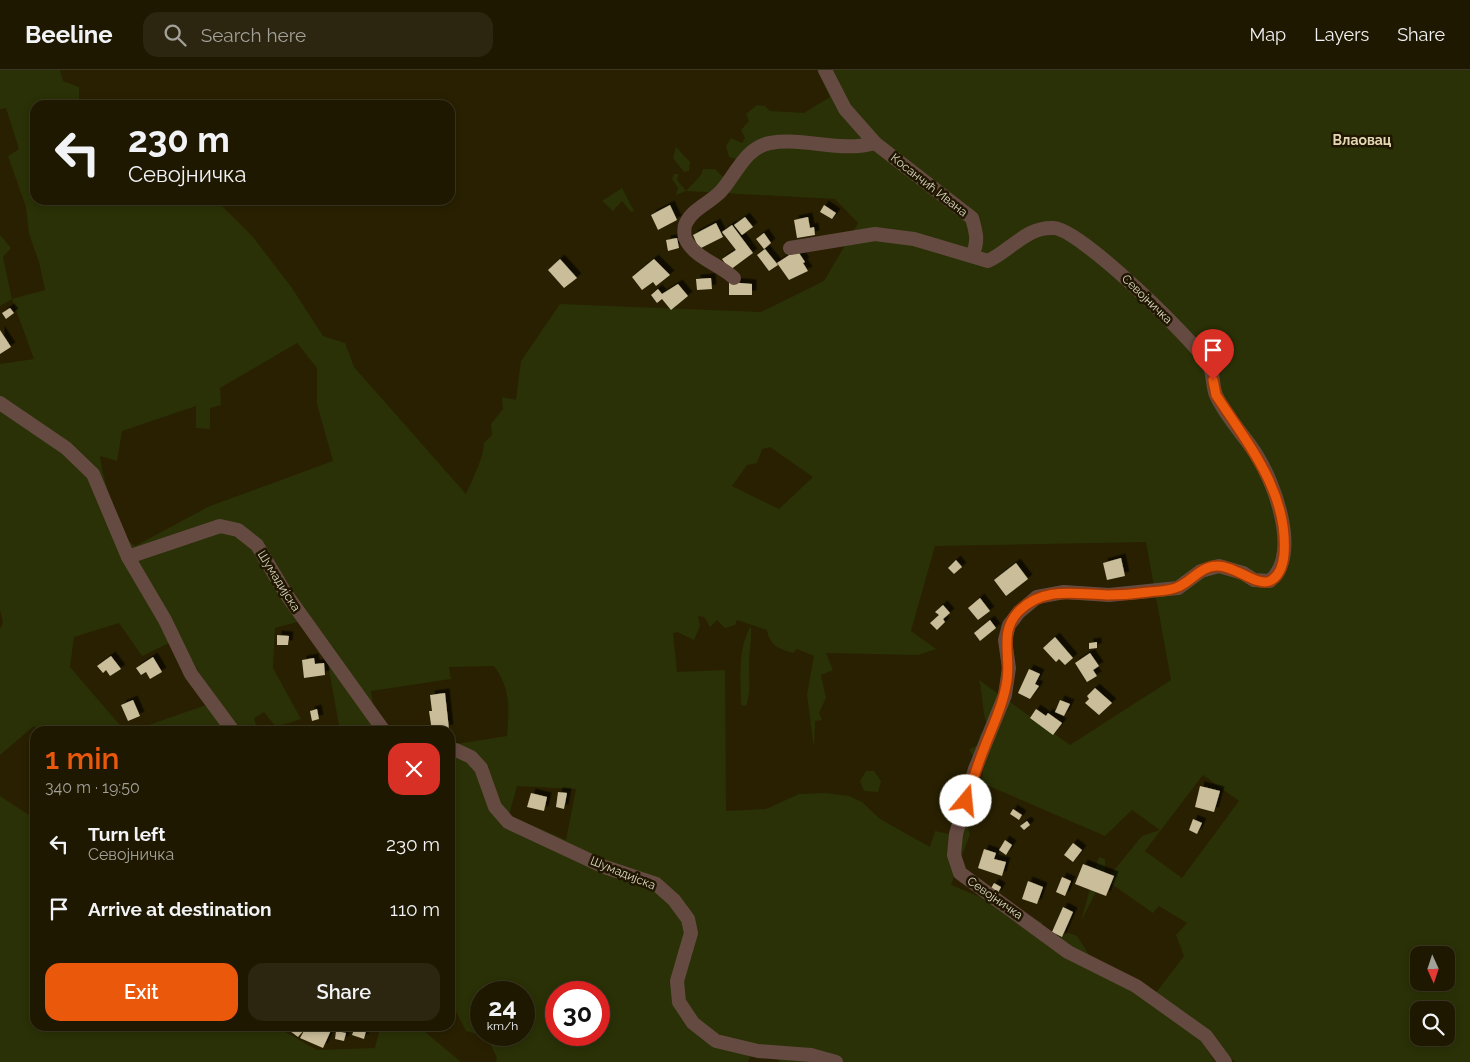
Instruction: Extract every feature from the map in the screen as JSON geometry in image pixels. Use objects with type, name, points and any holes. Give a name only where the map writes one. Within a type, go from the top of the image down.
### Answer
[{"type":"street","name":"Косанчић Ивана","points":[[825,70],[845,109],[875,142],[972,218],[977,234],[976,247],[972,255]]},
{"type":"street","points":[[734,278],[692,249],[684,236],[685,224],[699,208],[722,190],[747,156],[767,143],[797,141],[862,147],[875,142]]},
{"type":"street","name":"Севојничка","points":[[972,255],[988,261],[1038,229],[1056,228],[1097,253],[1160,310],[1209,366],[1216,395],[1270,478],[1280,513],[1284,545],[1283,565],[1277,575],[1270,581],[1254,580],[1243,573],[1218,566],[1201,571],[1178,588],[1108,595],[1064,592],[1037,598],[1019,612],[1009,626],[1005,640],[1009,668],[1005,695],[975,769],[956,834],[954,855],[960,873],[1068,952],[1136,986],[1206,1036],[1225,1062]]},
{"type":"street","points":[[790,248],[875,234],[914,239],[972,255]]},
{"type":"street","points":[[0,403],[66,448],[93,474],[128,557],[165,620],[191,674],[229,726]]},
{"type":"street","name":"Шумадијска","points":[[128,557],[220,526],[238,530],[257,545],[286,594],[380,726]]},
{"type":"street","name":"Шумадијска","points":[[455,750],[471,757],[481,768],[495,807],[508,822],[602,866],[656,884],[674,900],[688,918],[691,933],[677,981],[679,1002],[694,1023],[716,1041],[758,1051],[811,1055],[836,1062]]},
{"type":"green space","points":[[0,70],[60,70],[63,81],[79,87],[79,100],[30,100],[30,205],[221,205],[253,237],[292,288],[323,336],[345,343],[354,367],[466,494],[480,461],[484,443],[492,435],[491,424],[503,409],[502,397],[516,400],[521,361],[560,304],[761,312],[824,281],[858,223],[835,199],[686,191],[701,175],[703,169],[715,169],[724,178],[736,159],[729,157],[726,146],[731,138],[742,143],[745,138],[741,130],[749,121],[746,114],[757,105],[765,106],[770,111],[804,113],[830,97],[817,70],[1470,70],[1470,1062],[1236,1062],[1229,1057],[1212,1032],[1155,994],[1200,1039],[1215,1062],[779,1062],[780,1057],[751,1055],[748,1062],[496,1062],[497,1058],[491,1046],[535,1046],[535,981],[470,981],[470,1032],[466,1031],[455,1010],[455,744],[507,736],[508,699],[500,674],[494,666],[449,667],[451,679],[371,691],[374,712],[390,726],[339,726],[328,664],[301,621],[275,628],[273,668],[301,719],[275,726],[264,712],[254,718],[256,726],[146,726],[206,705],[204,680],[189,658],[171,642],[142,656],[119,623],[74,637],[70,667],[121,726],[30,726],[30,729],[0,755],[0,629],[3,622],[0,610],[0,364],[34,359],[12,299],[45,290],[39,262],[29,234],[26,207],[8,156],[19,149],[6,108],[0,109]],"holes":[[[297,343],[317,368],[317,404],[333,461],[210,506],[135,546],[120,534],[100,456],[117,461],[122,431],[196,406],[196,428],[210,429],[210,408],[221,405],[220,388]],[[770,447],[813,477],[779,509],[732,486],[747,465],[757,463],[762,449]],[[1146,542],[1171,680],[1070,745],[979,680],[988,727],[980,734],[979,744],[969,750],[983,770],[982,783],[1105,836],[1132,810],[1160,830],[1142,836],[1106,880],[1153,913],[1159,906],[1187,923],[1176,935],[1184,956],[1155,994],[1091,958],[1077,936],[1068,933],[1045,943],[1042,922],[951,885],[970,834],[965,819],[949,834],[935,831],[930,847],[880,819],[862,802],[849,796],[825,793],[799,794],[766,809],[726,811],[725,670],[677,672],[673,633],[677,632],[694,640],[700,626],[698,616],[704,617],[710,627],[717,620],[725,628],[735,625],[737,620],[767,630],[770,640],[779,648],[793,653],[797,649],[814,656],[807,694],[814,748],[815,721],[822,720],[819,713],[826,698],[821,675],[833,670],[826,653],[918,655],[936,649],[911,631],[935,546]],[[1203,775],[1239,801],[1182,878],[1145,851]],[[517,786],[576,789],[566,840],[509,815]]]},
{"type":"green space","points":[[676,147],[690,162],[689,171],[684,172],[673,158]]},
{"type":"green space","points":[[674,174],[679,174],[677,180],[686,191],[676,195],[678,188],[672,179]]},
{"type":"green space","points":[[622,188],[634,211],[631,212],[622,201],[613,211],[602,201]]},
{"type":"green space","points":[[0,235],[11,248],[3,257],[12,299],[0,306]]},
{"type":"green space","points":[[751,626],[749,691],[746,706],[741,705],[741,664],[744,644]]},
{"type":"green space","points":[[866,771],[874,771],[881,781],[878,792],[864,791],[860,781]]},
{"type":"green space","points":[[0,796],[30,816],[30,1031],[284,1031],[317,1050],[375,1048],[378,1031],[424,1031],[461,1062],[0,1062]]},
{"type":"green space","points":[[1099,857],[1105,859],[1105,871],[1098,875],[1099,886],[1081,921]]},
{"type":"building","points":[[670,205],[677,220],[658,230],[651,215]]},
{"type":"building","points":[[824,205],[836,213],[832,219],[820,212]]},
{"type":"building","points":[[745,217],[753,227],[742,235],[734,225]]},
{"type":"building","points":[[808,217],[810,228],[814,227],[815,235],[797,238],[794,220]]},
{"type":"building","points":[[716,223],[723,237],[699,249],[693,235]]},
{"type":"building","points":[[732,225],[753,253],[730,270],[722,259],[736,250],[722,232]]},
{"type":"building","points":[[764,233],[771,243],[764,249],[756,239]]},
{"type":"building","points":[[677,238],[679,248],[668,251],[666,240]]},
{"type":"building","points":[[765,249],[778,265],[769,271],[757,255]]},
{"type":"building","points":[[797,250],[805,262],[803,263],[808,271],[789,280],[777,263]]},
{"type":"building","points":[[560,259],[577,278],[564,288],[548,270]]},
{"type":"building","points":[[654,259],[670,275],[656,286],[653,282],[642,290],[632,277]]},
{"type":"building","points":[[711,278],[712,289],[697,290],[696,279]]},
{"type":"building","points":[[729,282],[752,284],[752,295],[729,295]]},
{"type":"building","points":[[678,284],[688,296],[671,310],[662,299],[657,303],[651,295],[658,289],[662,294]]},
{"type":"building","points":[[10,308],[14,313],[6,319],[2,313]]},
{"type":"building","points":[[0,330],[11,347],[0,354]]},
{"type":"building","points":[[1121,558],[1125,576],[1107,580],[1103,563]]},
{"type":"building","points":[[956,560],[962,567],[954,574],[948,568]]},
{"type":"building","points":[[1016,563],[1028,579],[1006,596],[994,580]]},
{"type":"building","points":[[980,598],[990,611],[978,620],[968,608]]},
{"type":"building","points":[[943,605],[950,613],[943,619],[945,622],[937,630],[930,623],[939,615],[935,612]]},
{"type":"building","points":[[990,620],[996,628],[980,641],[974,633]]},
{"type":"building","points":[[277,635],[289,636],[288,645],[277,645]]},
{"type":"building","points":[[1055,637],[1073,658],[1065,665],[1059,659],[1056,662],[1043,648]]},
{"type":"building","points":[[1097,642],[1097,648],[1089,649],[1089,643]]},
{"type":"building","points":[[1090,653],[1099,666],[1093,670],[1097,676],[1087,682],[1075,663]]},
{"type":"building","points":[[111,656],[121,669],[110,676],[106,670],[103,673],[97,666]]},
{"type":"building","points":[[153,657],[162,672],[150,679],[146,672],[141,675],[136,668]]},
{"type":"building","points":[[314,658],[315,664],[324,663],[325,675],[304,678],[302,660]]},
{"type":"building","points":[[1029,669],[1040,674],[1035,684],[1039,686],[1030,699],[1018,693]]},
{"type":"building","points":[[1095,688],[1112,703],[1099,715],[1085,703],[1089,699],[1087,696]]},
{"type":"building","points":[[445,693],[449,726],[431,726],[429,711],[432,711],[430,695]]},
{"type":"building","points":[[133,700],[140,716],[128,721],[121,705]]},
{"type":"building","points":[[1060,700],[1070,704],[1064,716],[1055,712]]},
{"type":"building","points":[[317,709],[319,719],[312,721],[310,711]]},
{"type":"building","points":[[1036,709],[1046,716],[1048,713],[1062,723],[1053,735],[1030,718]]},
{"type":"building","points":[[1200,786],[1220,791],[1214,812],[1195,807]]},
{"type":"building","points":[[558,792],[567,793],[564,809],[556,807]]},
{"type":"building","points":[[531,793],[547,797],[544,811],[527,807]]},
{"type":"building","points":[[1013,809],[1022,815],[1019,820],[1010,814]]},
{"type":"building","points":[[1193,819],[1202,823],[1197,834],[1189,830]]},
{"type":"building","points":[[1027,821],[1030,825],[1024,830],[1020,826]]},
{"type":"building","points":[[1005,840],[1012,845],[1006,855],[999,850]]},
{"type":"building","points":[[1073,843],[1082,850],[1073,862],[1064,855]]},
{"type":"building","points":[[984,849],[996,853],[994,859],[1006,862],[1002,876],[978,868]]},
{"type":"building","points":[[1083,864],[1114,876],[1106,896],[1075,884]]},
{"type":"building","points":[[1062,877],[1071,881],[1065,896],[1056,892]]},
{"type":"building","points":[[1028,881],[1043,887],[1037,904],[1022,899]]},
{"type":"building","points":[[994,883],[1001,887],[997,895],[990,890]]},
{"type":"building","points":[[1063,907],[1073,912],[1062,937],[1052,932]]},
{"type":"building","points":[[290,1031],[303,1031],[298,1037]]},
{"type":"building","points":[[304,1031],[331,1031],[323,1048],[300,1038]]},
{"type":"building","points":[[336,1031],[346,1033],[344,1041],[335,1039]]},
{"type":"building","points":[[354,1031],[366,1031],[364,1039],[352,1035]]},
{"type":"district","name":"Влаовац","points":[[1362,140]]},
{"type":"route","points":[[966,801],[975,769],[1005,695],[1009,668],[1005,640],[1009,626],[1019,612],[1037,598],[1064,592],[1108,595],[1178,588],[1201,571],[1218,566],[1243,573],[1254,580],[1270,581],[1277,575],[1283,565],[1284,534],[1270,478],[1216,395],[1213,380]]}]
